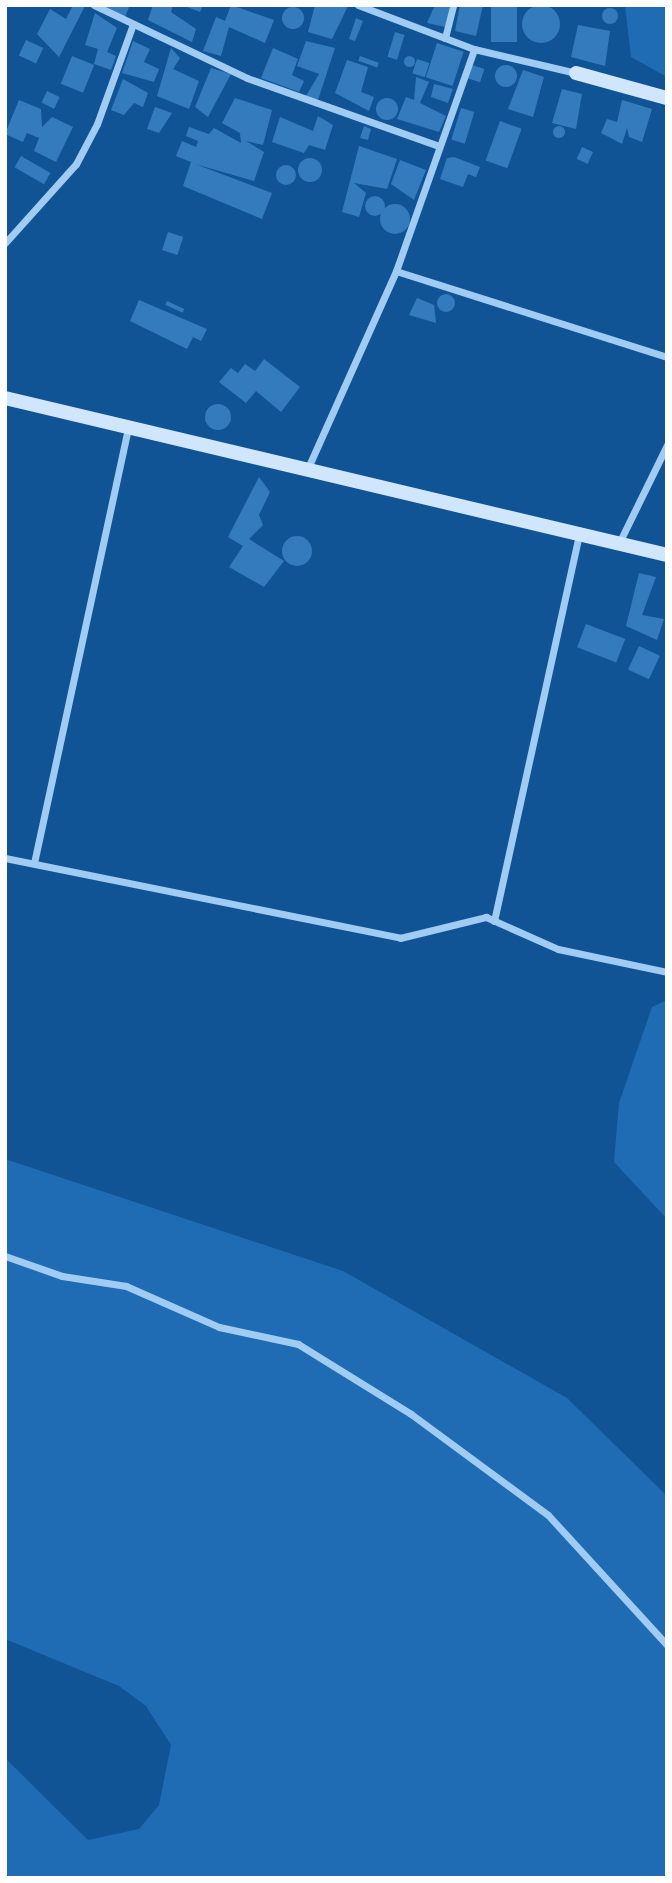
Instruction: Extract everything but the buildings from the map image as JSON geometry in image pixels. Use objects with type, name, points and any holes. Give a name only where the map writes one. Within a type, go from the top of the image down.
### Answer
[{"type":"street","points":[[94,5],[132,27],[247,78],[439,146]]},
{"type":"street","points":[[359,5],[474,48],[667,98]]},
{"type":"street","points":[[445,38],[453,5]]},
{"type":"street","points":[[5,243],[76,163],[97,124],[132,27]]},
{"type":"street","points":[[307,470],[396,271],[474,48]]},
{"type":"street","points":[[396,271],[667,357]]},
{"type":"street","points":[[5,398],[579,536],[620,541],[667,555]]},
{"type":"street","points":[[34,863],[128,428]]},
{"type":"street","points":[[620,541],[667,445]]},
{"type":"street","points":[[494,921],[579,536]]},
{"type":"street","points":[[5,858],[400,938],[466,919],[494,921],[558,949],[667,972]]},
{"type":"street","points":[[5,1255],[62,1276],[126,1286],[219,1327],[298,1343],[411,1415],[548,1515],[667,1645]]},
{"type":"shaded area","points":[[625,5],[667,5],[667,77],[631,57]]},
{"type":"shaded area","points":[[667,1000],[667,1219],[614,1162],[619,1103],[652,1007]]},
{"type":"shaded area","points":[[5,1159],[343,1271],[567,1398],[667,1496],[667,1878],[5,1878],[5,1758],[88,1840],[139,1829],[159,1805],[171,1745],[146,1706],[119,1686],[5,1639]]}]
